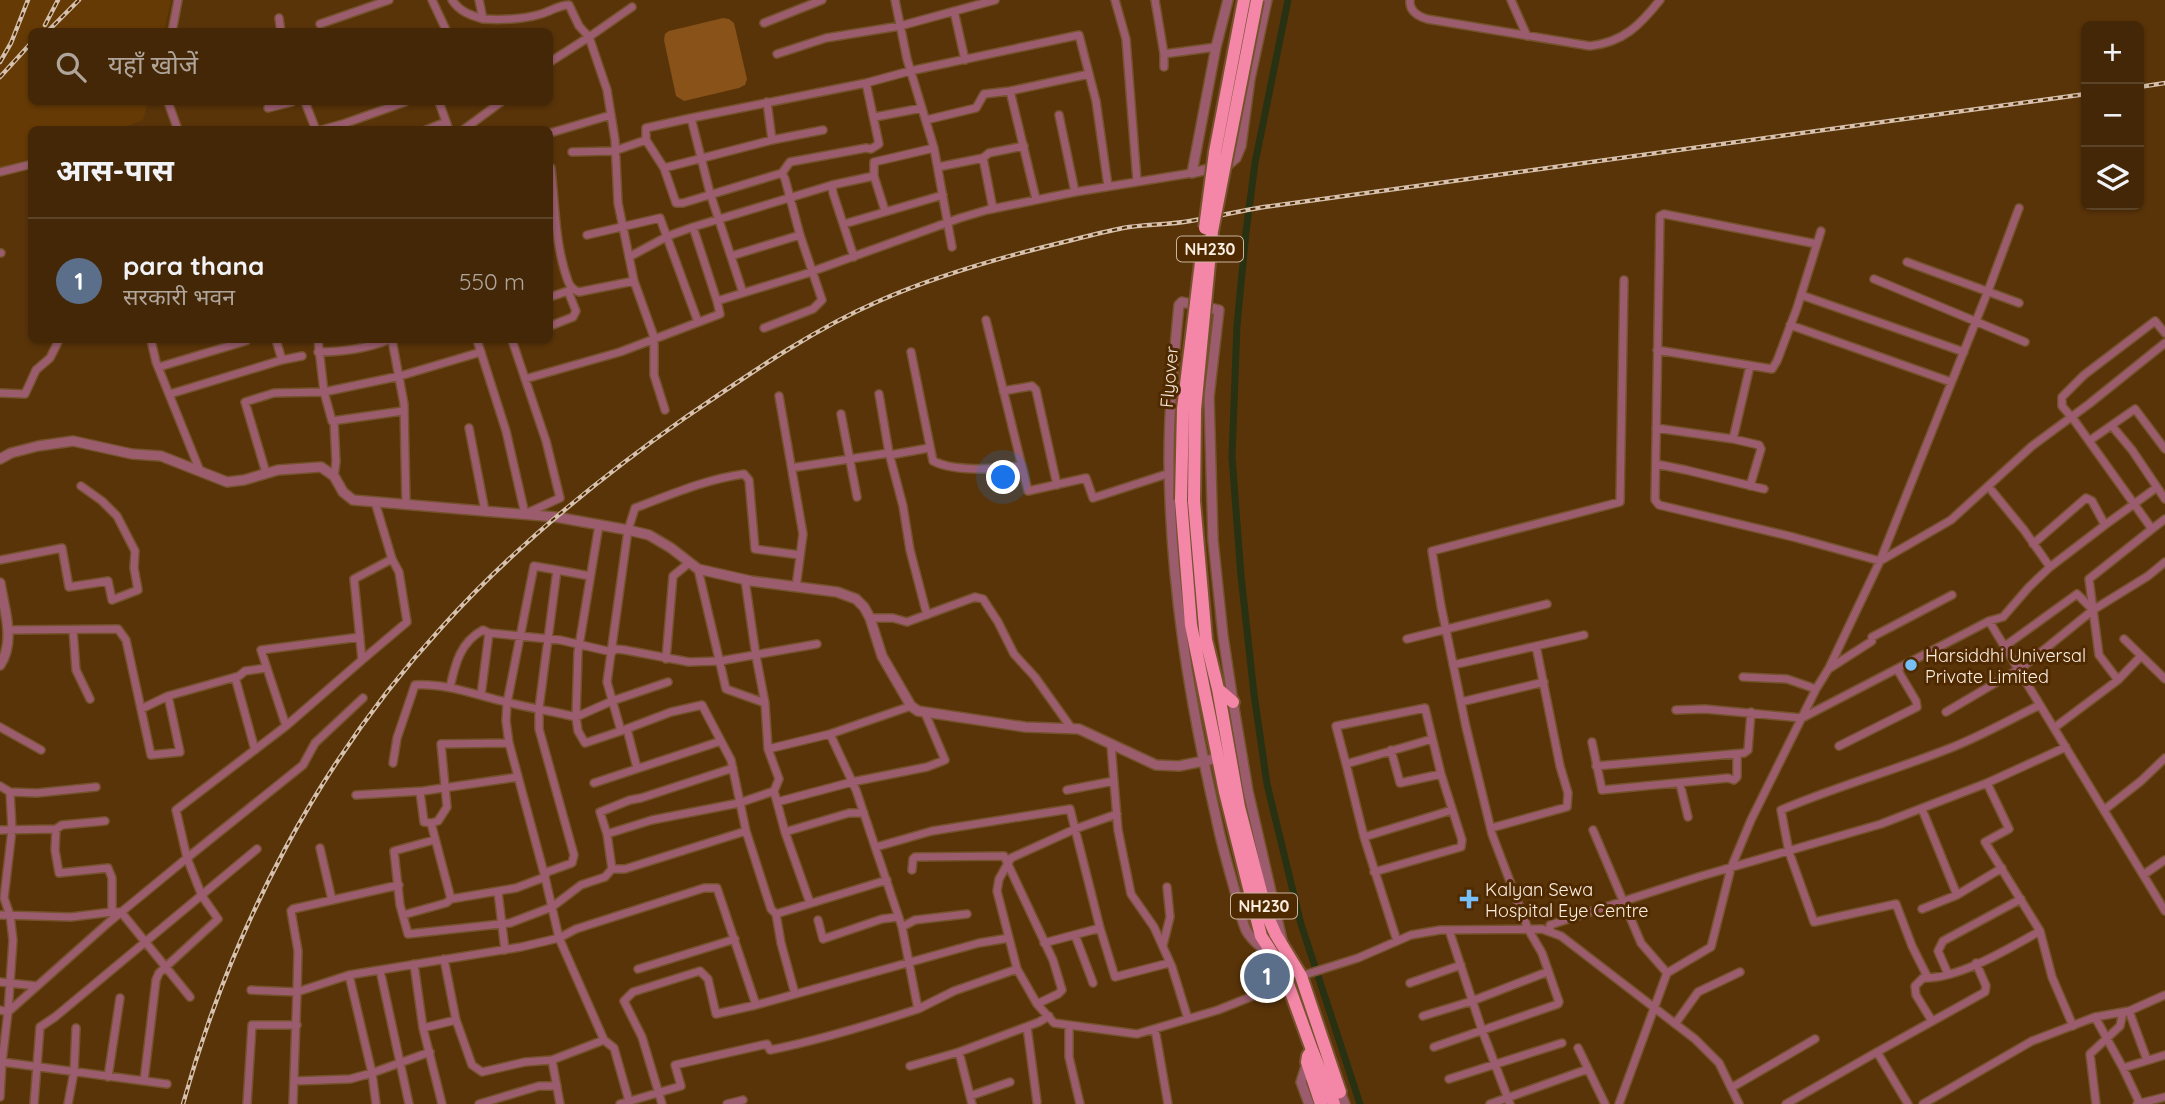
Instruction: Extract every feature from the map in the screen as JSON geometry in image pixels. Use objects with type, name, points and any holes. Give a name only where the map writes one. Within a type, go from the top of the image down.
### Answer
[{"type":"highway","name":"Flyover","points":[[1219,758],[1191,625],[1181,500],[1183,409],[1215,152],[1244,0]]},
{"type":"highway","name":"Flyover","points":[[1218,689],[1206,640],[1194,501],[1195,410],[1212,231],[1257,0]]},
{"type":"highway","points":[[1218,689],[1233,702]]},
{"type":"highway","name":"NH230","points":[[1218,689],[1239,807],[1266,915],[1301,976],[1334,1100]]},
{"type":"highway","name":"NH230","points":[[1219,758],[1261,936],[1280,964],[1288,982],[1310,1056]]},
{"type":"highway","points":[[1239,807],[1248,791]]},
{"type":"highway","points":[[1310,1056],[1334,1100]]},
{"type":"street","points":[[173,28],[178,0]]},
{"type":"street","points":[[320,24],[389,0]]},
{"type":"street","points":[[432,0],[445,28]]},
{"type":"street","points":[[452,0],[457,8],[465,13],[483,19],[505,20],[525,18],[569,5],[579,26],[589,37],[607,90],[615,140],[618,202],[634,281],[654,337],[654,375],[665,410]]},
{"type":"street","points":[[479,0],[483,19]]},
{"type":"street","points":[[764,23],[822,0]]},
{"type":"street","points":[[895,0],[910,71],[934,148],[952,247]]},
{"type":"street","points":[[777,54],[826,38],[900,26],[992,0]]},
{"type":"street","points":[[1115,0],[1126,39],[1137,181]]},
{"type":"street","points":[[1156,0],[1164,67]]},
{"type":"street","points":[[1192,173],[1216,47],[1228,0]]},
{"type":"street","points":[[717,301],[812,272],[948,222],[993,209],[1230,164],[1241,146],[1250,79],[1267,0]]},
{"type":"street","points":[[1410,0],[1411,9],[1419,16],[1590,46],[1609,42],[1633,30],[1660,0]]},
{"type":"street","points":[[1511,0],[1527,36]]},
{"type":"street","points":[[553,60],[632,7]]},
{"type":"street","points":[[954,11],[965,60]]},
{"type":"street","points":[[279,18],[280,28]]},
{"type":"street","points":[[866,83],[879,144],[871,149],[790,162],[782,173],[676,203],[664,168],[646,140],[646,128],[866,83],[1079,35],[1096,101],[1108,186]]},
{"type":"street","points":[[1164,54],[1216,47]]},
{"type":"street","points":[[926,120],[976,108],[984,94],[1089,74]]},
{"type":"street","points":[[1010,91],[1036,199]]},
{"type":"street","points":[[767,102],[772,140]]},
{"type":"street","points":[[169,105],[177,126]]},
{"type":"street","points":[[268,108],[280,105]]},
{"type":"street","points":[[306,105],[314,126]]},
{"type":"street","points":[[336,126],[396,105]]},
{"type":"street","points":[[440,105],[448,126]]},
{"type":"street","points":[[468,126],[496,105]]},
{"type":"street","points":[[875,117],[922,108]]},
{"type":"street","points":[[553,132],[611,115]]},
{"type":"street","points":[[1059,115],[1074,192]]},
{"type":"street","points":[[691,118],[710,193],[744,293]]},
{"type":"street","points":[[436,126],[441,124]]},
{"type":"street","points":[[664,168],[772,140],[823,130]]},
{"type":"street","points":[[572,152],[614,150],[646,140]]},
{"type":"street","points":[[938,167],[1024,146]]},
{"type":"street","points":[[885,211],[874,176],[874,162],[934,148]]},
{"type":"street","points":[[983,158],[993,209]]},
{"type":"street","points":[[0,172],[28,165]]},
{"type":"street","points":[[764,328],[813,309],[821,300],[782,173]]},
{"type":"street","points":[[629,257],[668,236],[693,227],[832,185],[874,176]]},
{"type":"street","points":[[832,185],[854,257]]},
{"type":"street","points":[[553,187],[559,244],[568,283],[574,290],[579,292],[634,281]]},
{"type":"street","points":[[844,224],[943,195]]},
{"type":"street","points":[[1619,1104],[1667,973],[1711,947],[1731,868],[1751,820],[1881,561],[2019,208]]},
{"type":"street","points":[[1817,244],[1661,215],[1659,218],[1655,500],[1659,505],[1881,561],[1951,520],[2032,446],[2165,343]]},
{"type":"street","points":[[587,236],[660,218],[698,321]]},
{"type":"street","points":[[525,379],[600,359],[720,314],[693,227]]},
{"type":"street","points":[[1657,350],[1769,370],[1774,368],[1821,231]]},
{"type":"street","points":[[731,256],[800,235]]},
{"type":"street","points":[[1907,262],[2019,303]]},
{"type":"street","points":[[1874,279],[2025,342]]},
{"type":"street","points":[[1434,1047],[1559,1002],[1542,953],[1528,929],[1491,828],[1445,628],[1432,551],[1620,502],[1624,280]]},
{"type":"street","points":[[553,296],[568,291],[576,311],[573,317],[553,325]]},
{"type":"street","points":[[1801,295],[1964,352]]},
{"type":"street","points":[[1280,964],[1252,939],[1246,930],[1222,844],[1185,666],[1173,556],[1170,473],[1172,375],[1179,305],[1182,302],[1219,310],[1209,397],[1213,540],[1223,636],[1248,791],[1285,950]]},
{"type":"street","points":[[986,320],[1028,491],[1086,478],[1093,498],[1170,473]]},
{"type":"street","points":[[2152,529],[2062,406],[2062,397],[2084,375],[2155,321],[2165,333]]},
{"type":"street","points":[[1790,325],[1951,382]]},
{"type":"street","points":[[0,393],[26,394],[36,370],[50,358],[58,343]]},
{"type":"street","points":[[152,343],[159,368],[200,471]]},
{"type":"street","points":[[159,368],[240,343]]},
{"type":"street","points":[[277,343],[282,360]]},
{"type":"street","points":[[318,343],[324,392],[334,421],[334,476]]},
{"type":"street","points":[[318,352],[346,352],[372,343]]},
{"type":"street","points":[[391,343],[400,376],[406,438],[406,504]]},
{"type":"street","points":[[478,343],[506,431],[526,514]]},
{"type":"street","points":[[514,343],[546,441],[560,498],[526,514]]},
{"type":"street","points":[[267,473],[245,402],[274,393],[324,392],[400,376],[481,352]]},
{"type":"street","points":[[911,352],[933,461],[940,465],[982,468],[1021,466]]},
{"type":"street","points":[[170,394],[302,356]]},
{"type":"street","points":[[1733,439],[1750,366]]},
{"type":"street","points":[[1003,391],[1032,386],[1035,390],[1056,485]]},
{"type":"street","points":[[878,394],[910,550],[927,615]]},
{"type":"street","points":[[779,396],[803,534],[796,587]]},
{"type":"street","points":[[2089,441],[2134,409],[2165,449]]},
{"type":"street","points":[[334,421],[403,411]]},
{"type":"street","points":[[841,414],[857,497]]},
{"type":"street","points":[[2112,426],[2165,499]]},
{"type":"street","points":[[469,428],[485,511]]},
{"type":"street","points":[[1656,428],[1757,444],[1761,447],[1750,486]]},
{"type":"street","points":[[0,459],[11,453],[38,446],[73,441],[132,454],[162,456],[226,482],[278,470],[321,467],[334,476],[343,492],[353,500],[556,517],[649,535],[698,569],[745,580],[836,592],[856,599],[870,618],[882,656],[911,706],[925,713],[1025,727],[1079,729],[1156,765],[1179,766],[1219,758]]},
{"type":"street","points":[[797,467],[929,448]]},
{"type":"street","points":[[1656,464],[1764,489]]},
{"type":"street","points":[[637,768],[607,682],[628,530],[635,508],[692,486],[744,474],[749,480],[755,549],[800,555]]},
{"type":"street","points":[[0,560],[62,548],[69,587],[108,582],[112,600],[138,590],[134,568],[135,551],[117,516],[81,485]]},
{"type":"street","points":[[1676,710],[1705,709],[1802,718],[1989,621],[2003,617],[2050,567],[2156,488]]},
{"type":"street","points":[[1992,491],[2050,567]]},
{"type":"street","points":[[2033,544],[2086,498],[2092,501],[2105,525]]},
{"type":"street","points":[[144,1081],[156,980],[164,967],[218,919],[202,896],[187,858],[176,810],[286,726],[407,622],[399,572],[392,559],[375,502]]},
{"type":"street","points":[[2118,680],[2099,655],[2089,579],[2165,519]]},
{"type":"street","points":[[599,525],[580,644],[576,717],[578,731],[585,743],[671,712],[702,705],[733,768],[746,831],[771,909],[776,914],[795,994]]},
{"type":"street","points":[[362,660],[354,579],[392,559]]},
{"type":"street","points":[[1946,712],[2019,670],[2093,610],[2148,576],[2165,562]]},
{"type":"street","points":[[666,659],[673,576],[689,564]]},
{"type":"street","points":[[590,576],[534,566],[507,703],[509,743],[559,938],[604,1040],[614,1048],[629,1101]]},
{"type":"street","points":[[698,569],[726,689],[765,703]]},
{"type":"street","points":[[403,915],[450,900],[516,888],[572,863],[574,855],[539,729],[538,708],[557,570]]},
{"type":"street","points":[[745,580],[765,703],[768,749],[779,779],[774,791],[810,903]]},
{"type":"street","points":[[0,583],[6,655],[0,665]]},
{"type":"street","points":[[2005,646],[2077,594],[2093,610]]},
{"type":"street","points":[[1829,668],[1872,641],[1872,637],[1952,596]]},
{"type":"street","points":[[870,618],[893,618],[906,622],[975,597],[983,599],[1014,654],[1035,677],[1072,729]]},
{"type":"street","points":[[1407,639],[1547,604]]},
{"type":"street","points":[[1989,621],[2165,911]]},
{"type":"street","points":[[5,635],[118,629],[127,640],[151,755],[180,752],[168,695]]},
{"type":"street","points":[[73,630],[76,670],[90,699]]},
{"type":"street","points":[[450,687],[457,657],[480,631],[486,630],[489,633],[548,639],[612,652],[616,649],[625,650],[690,662],[756,656],[817,644]]},
{"type":"street","points":[[481,695],[489,633]]},
{"type":"street","points":[[1453,665],[1584,635]]},
{"type":"street","points":[[286,726],[261,650],[360,637]]},
{"type":"street","points":[[2124,639],[2165,679]]},
{"type":"street","points":[[1491,828],[1564,809],[1569,804],[1536,646]]},
{"type":"street","points":[[2054,728],[2118,680],[2141,656]]},
{"type":"street","points":[[141,709],[168,695],[235,677],[245,671],[266,668]]},
{"type":"street","points":[[1839,746],[1917,707],[1897,669]]},
{"type":"street","points":[[235,677],[255,750]]},
{"type":"street","points":[[1743,677],[1787,679],[1816,690]]},
{"type":"street","points":[[393,763],[397,738],[415,685],[450,687],[507,703],[576,717],[612,701],[668,682]]},
{"type":"street","points":[[1461,702],[1544,682]]},
{"type":"street","points":[[4,1011],[37,986],[116,914],[303,765],[315,743],[363,698]]},
{"type":"street","points":[[1928,978],[1896,904],[1814,922],[1789,851],[1781,810],[1955,746],[2040,705]]},
{"type":"street","points":[[768,749],[830,734],[911,706]]},
{"type":"street","points":[[1374,873],[1461,847],[1462,840],[1441,774],[1425,708],[1336,726],[1374,873],[1396,941]]},
{"type":"street","points":[[1596,766],[1744,753],[1748,750],[1751,712]]},
{"type":"street","points":[[777,802],[852,782],[927,767],[945,760],[925,713]]},
{"type":"street","points":[[0,727],[41,750]]},
{"type":"street","points":[[830,734],[852,782],[887,880],[902,927],[918,1009]]},
{"type":"street","points":[[1346,764],[1432,739]]},
{"type":"street","points":[[594,783],[721,741]]},
{"type":"street","points":[[1592,742],[1602,790],[1734,780],[1737,778],[1737,754]]},
{"type":"street","points":[[420,792],[424,822],[438,821],[445,812],[446,789],[441,744],[509,743]]},
{"type":"street","points":[[1111,745],[1118,830],[1131,894],[1154,927],[1163,946],[1188,1019]]},
{"type":"street","points":[[1550,932],[1550,925],[1881,824],[1987,783],[2066,747]]},
{"type":"street","points":[[1391,750],[1400,783],[1441,774]]},
{"type":"street","points":[[2104,810],[2165,758]]},
{"type":"street","points":[[612,869],[607,834],[600,812],[629,800],[733,768]]},
{"type":"street","points":[[356,795],[420,792],[518,777]]},
{"type":"street","points":[[1066,790],[1114,781]]},
{"type":"street","points":[[1987,783],[2009,828],[1985,842],[2040,931],[2052,977],[2073,1026]]},
{"type":"street","points":[[1680,784],[1688,817]]},
{"type":"street","points":[[0,786],[10,792],[37,793],[96,787]]},
{"type":"street","points":[[607,834],[652,820],[739,803],[774,791]]},
{"type":"street","points":[[0,1097],[4,1011],[13,940],[2,882],[12,830],[10,792]]},
{"type":"street","points":[[876,847],[932,831],[1070,809],[1115,977],[1169,962]]},
{"type":"street","points":[[1922,809],[1957,895]]},
{"type":"street","points":[[1364,837],[1452,810]]},
{"type":"street","points":[[785,832],[849,813],[864,813]]},
{"type":"street","points":[[1117,814],[1075,829],[1011,858],[999,879],[997,891],[1017,969],[1037,1004],[1054,1023],[1137,1034],[1218,1010],[1288,982]]},
{"type":"street","points":[[0,830],[56,830],[62,825],[105,821]]},
{"type":"street","points":[[431,823],[450,900]]},
{"type":"street","points":[[56,830],[55,850],[59,873],[108,867],[116,914],[145,941],[190,997]]},
{"type":"street","points":[[1593,830],[1641,943],[1667,973]]},
{"type":"street","points":[[435,840],[394,851],[408,934],[510,923],[552,907],[581,885],[605,877],[612,869],[625,869],[746,831]]},
{"type":"street","points":[[34,1104],[40,1027],[257,849]]},
{"type":"street","points":[[320,849],[332,900]]},
{"type":"street","points":[[912,870],[915,857],[1004,856],[1053,960],[1062,990],[1037,1004]]},
{"type":"street","points":[[2143,875],[2165,860]]},
{"type":"street","points":[[1922,909],[1957,895],[2002,869]]},
{"type":"street","points":[[776,914],[887,880]]},
{"type":"street","points":[[293,1104],[298,951],[290,911],[398,885]]},
{"type":"street","points":[[1163,946],[1170,917],[1167,887]]},
{"type":"street","points":[[251,990],[298,992],[349,975],[505,950],[559,938],[589,925],[704,888],[717,888],[756,1004]]},
{"type":"street","points":[[498,892],[505,950]]},
{"type":"street","points":[[1948,974],[1938,951],[1943,941],[2021,899]]},
{"type":"street","points":[[0,915],[71,917],[116,914]]},
{"type":"street","points":[[902,927],[915,920],[967,914]]},
{"type":"street","points":[[818,920],[823,939],[882,919],[898,917]]},
{"type":"street","points":[[1044,943],[1100,928]]},
{"type":"street","points":[[1301,976],[1358,958],[1411,935],[1449,930],[1542,929],[1561,936],[1695,1039],[1719,1063],[1739,1104]]},
{"type":"street","points":[[1449,930],[1482,1030],[1509,1100]]},
{"type":"street","points":[[1932,1021],[1916,995],[1916,986],[1923,978],[1938,978],[1987,961],[2040,931]]},
{"type":"street","points":[[1075,936],[1093,983]]},
{"type":"street","points":[[662,1104],[642,1037],[624,1001],[633,992],[700,971],[708,979],[716,1014],[979,943],[1009,938]]},
{"type":"street","points":[[638,969],[735,939]]},
{"type":"street","points":[[444,959],[456,1020],[472,1065],[482,1072],[552,1059],[604,1040]]},
{"type":"street","points":[[1786,1104],[1985,992],[1986,986],[1976,963]]},
{"type":"street","points":[[414,964],[423,1028],[442,1104]]},
{"type":"street","points":[[1410,983],[1461,965]]},
{"type":"street","points":[[620,1104],[681,1086],[675,1065],[767,1044],[770,1050],[849,1032],[918,1009],[954,991],[1017,969]]},
{"type":"street","points":[[380,970],[410,1104]]},
{"type":"street","points":[[1423,1016],[1472,1001],[1547,972]]},
{"type":"street","points":[[1675,1024],[1698,992],[1740,972]]},
{"type":"street","points":[[349,975],[372,1073],[376,1104]]},
{"type":"street","points":[[0,982],[37,986]]},
{"type":"street","points":[[1923,1104],[2032,1041],[2095,1017],[2126,1011],[2165,995]]},
{"type":"street","points":[[108,1077],[120,998]]},
{"type":"street","points":[[2096,1104],[2090,1054],[2120,1026],[2126,1011]]},
{"type":"street","points":[[2126,1011],[2147,1060]]},
{"type":"street","points":[[910,1066],[959,1052],[1049,1016]]},
{"type":"street","points":[[2095,1017],[2123,1068],[2138,1103],[2165,1097]]},
{"type":"street","points":[[423,1028],[456,1020]]},
{"type":"street","points":[[247,1104],[252,1025],[297,1025]]},
{"type":"street","points":[[1069,1025],[1069,1057],[1080,1104]]},
{"type":"street","points":[[1027,1027],[1037,1102]]},
{"type":"street","points":[[68,1104],[74,1072],[76,1028]]},
{"type":"street","points":[[1155,1029],[1168,1104]]},
{"type":"street","points":[[1731,1088],[1815,1039]]},
{"type":"street","points":[[1449,1079],[1562,1043]]},
{"type":"street","points":[[1578,1048],[1604,1102],[1594,1104]]},
{"type":"street","points":[[294,1081],[350,1079],[430,1052]]},
{"type":"street","points":[[959,1052],[971,1100],[1010,1082]]},
{"type":"street","points":[[1877,1052],[1908,1104]]},
{"type":"street","points":[[2123,1068],[2165,1055]]},
{"type":"street","points":[[1309,1104],[1301,1082],[1310,1056]]},
{"type":"street","points":[[552,1059],[559,1104]]},
{"type":"street","points":[[1,1062],[167,1084]]},
{"type":"street","points":[[1490,1104],[1509,1100],[1588,1069]]},
{"type":"street","points":[[479,1104],[539,1086],[558,1086]]},
{"type":"street","points":[[727,1104],[743,1100]]},
{"type":"shaded area","points":[[0,0],[171,0],[165,28],[28,28],[28,105],[147,105],[143,120],[128,126],[28,126],[28,160],[0,167]]},
{"type":"shaded area","points":[[723,18],[734,23],[747,79],[745,85],[684,101],[676,96],[665,34]]},
{"type":"waterway","points":[[1288,0],[1255,163],[1246,232],[1237,325],[1232,457],[1241,576],[1267,784],[1301,924],[1360,1104]]},
{"type":"railway","points":[[0,62],[11,43],[28,0]]},
{"type":"railway","points":[[45,25],[58,0]]},
{"type":"railway","points":[[51,28],[79,0]]},
{"type":"railway","points":[[0,77],[28,46]]},
{"type":"railway","points":[[2144,86],[2165,83]]},
{"type":"railway","points":[[183,1104],[227,974],[284,850],[318,791],[397,679],[498,569],[558,515],[686,417],[780,354],[828,326],[879,301],[947,275],[1017,254],[1123,228],[1182,222],[1264,207],[2081,95]]},
{"type":"place","name":"Harsiddhi Universal Private Limited","points":[[1911,665]]},
{"type":"place","name":"Kalyan Sewa Hospital Eye Centre","points":[[1469,899]]},
{"type":"place","name":"para thana","points":[[1267,976]]}]
